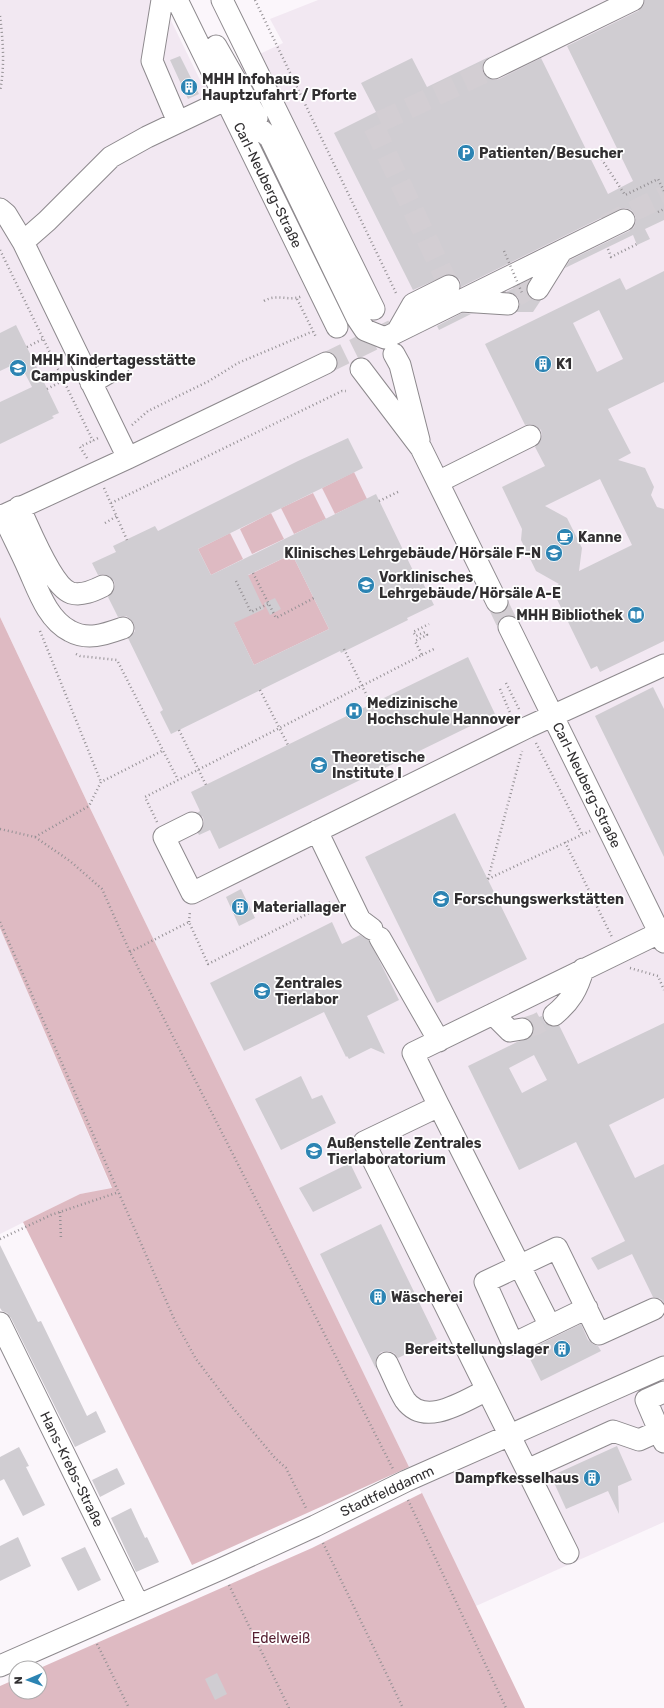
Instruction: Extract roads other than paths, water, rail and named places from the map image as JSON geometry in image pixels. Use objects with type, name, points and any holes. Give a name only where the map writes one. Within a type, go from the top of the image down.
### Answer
[{"type":"street","points":[[162,0],[152,61],[178,122]]},
{"type":"street","name":"Carl-Neuberg-Straße","points":[[177,0],[227,99],[337,327]]},
{"type":"street","points":[[184,0],[203,21],[234,80],[270,138],[357,318],[365,330],[385,338],[397,332],[454,294],[561,252],[624,220]]},
{"type":"street","points":[[221,0],[374,309]]},
{"type":"street","points":[[494,68],[633,0]]},
{"type":"street","points":[[23,242],[111,157],[147,137],[227,99],[270,138]]},
{"type":"street","points":[[0,209],[6,214],[23,242],[128,458]]},
{"type":"street","points":[[454,294],[523,296],[561,252]]},
{"type":"street","points":[[394,354],[400,365],[421,448]]},
{"type":"street","points":[[7,513],[128,458],[326,363]]},
{"type":"street","points":[[91,383],[118,367]]},
{"type":"street","points":[[361,369],[421,448],[497,602]]},
{"type":"street","points":[[438,482],[530,436]]},
{"type":"street","points":[[7,513],[60,586],[71,592],[81,594],[103,586]]},
{"type":"street","points":[[7,513],[46,606],[57,621],[70,631],[85,636],[97,636],[123,628]]},
{"type":"street","name":"Carl-Neuberg-Straße","points":[[509,627],[662,938]]},
{"type":"street","points":[[192,823],[164,837],[192,893],[317,831],[525,721],[553,715],[663,669]]},
{"type":"street","points":[[317,831],[360,920],[376,934],[439,1041]]},
{"type":"street","points":[[550,1326],[413,1053],[583,969],[620,952],[662,938]]},
{"type":"street","points":[[554,1015],[564,1007],[574,995],[580,982],[583,969]]},
{"type":"street","points":[[493,1014],[510,1031],[522,1029]]},
{"type":"street","points":[[439,1106],[364,1142],[568,1554]]},
{"type":"street","points":[[587,1308],[513,1344],[485,1282],[557,1248],[587,1308],[599,1334],[654,1309]]},
{"type":"street","name":"Hans-Krebs-Straße","points":[[2,1330],[138,1604]]},
{"type":"street","points":[[387,1363],[405,1400],[413,1408],[427,1413],[448,1408],[487,1390]]},
{"type":"street","name":"Stadtfelddamm","points":[[0,1666],[138,1604],[221,1569],[315,1526],[400,1484],[664,1367]]},
{"type":"street","points":[[526,1470],[613,1431],[638,1440],[661,1437],[646,1400],[664,1392]]},
{"type":"tunnel","points":[[449,286],[373,125],[494,68]]},
{"type":"tunnel","points":[[605,225],[664,196]]},
{"type":"tunnel","points":[[487,299],[505,301],[522,293],[536,285],[545,268]]},
{"type":"tunnel","points":[[326,363],[393,330]]},
{"type":"tunnel","points":[[497,602],[509,627]]},
{"type":"tunnel","points":[[522,1029],[537,1024],[554,1015]]},
{"type":"place","name":"MHH Infohaus Hauptzufahrt / Pforte","points":[[189,87]]},
{"type":"place","name":"Patienten/Besucher","points":[[466,153]]},
{"type":"place","name":"K1","points":[[543,364]]},
{"type":"place","name":"MHH Kindertagesstätte Campuskinder","points":[[18,368]]},
{"type":"place","name":"Kanne","points":[[565,537]]},
{"type":"place","name":"Klinisches Lehrgebäude/Hörsäle F-N","points":[[554,553]]},
{"type":"place","name":"Vorklinisches Lehrgebäude/Hörsäle A-E","points":[[366,585]]},
{"type":"place","name":"MHH Bibliothek","points":[[636,615]]},
{"type":"place","name":"Medizinische Hochschule Hannover","points":[[354,711]]},
{"type":"place","name":"Theoretische Institute I","points":[[319,765]]},
{"type":"place","name":"Forschungswerkstätten","points":[[441,899]]},
{"type":"place","name":"Materiallager","points":[[240,907]]},
{"type":"place","name":"Zentrales Tierlabor","points":[[262,991]]},
{"type":"place","name":"Außenstelle Zentrales Tierlaboratorium","points":[[314,1151]]},
{"type":"place","name":"Wäscherei","points":[[378,1297]]},
{"type":"place","name":"Bereitstellungslager","points":[[562,1349]]},
{"type":"place","name":"Dampfkesselhaus","points":[[592,1478]]},
{"type":"park label","name":"Edelweiß","points":[[281,1638]]}]
